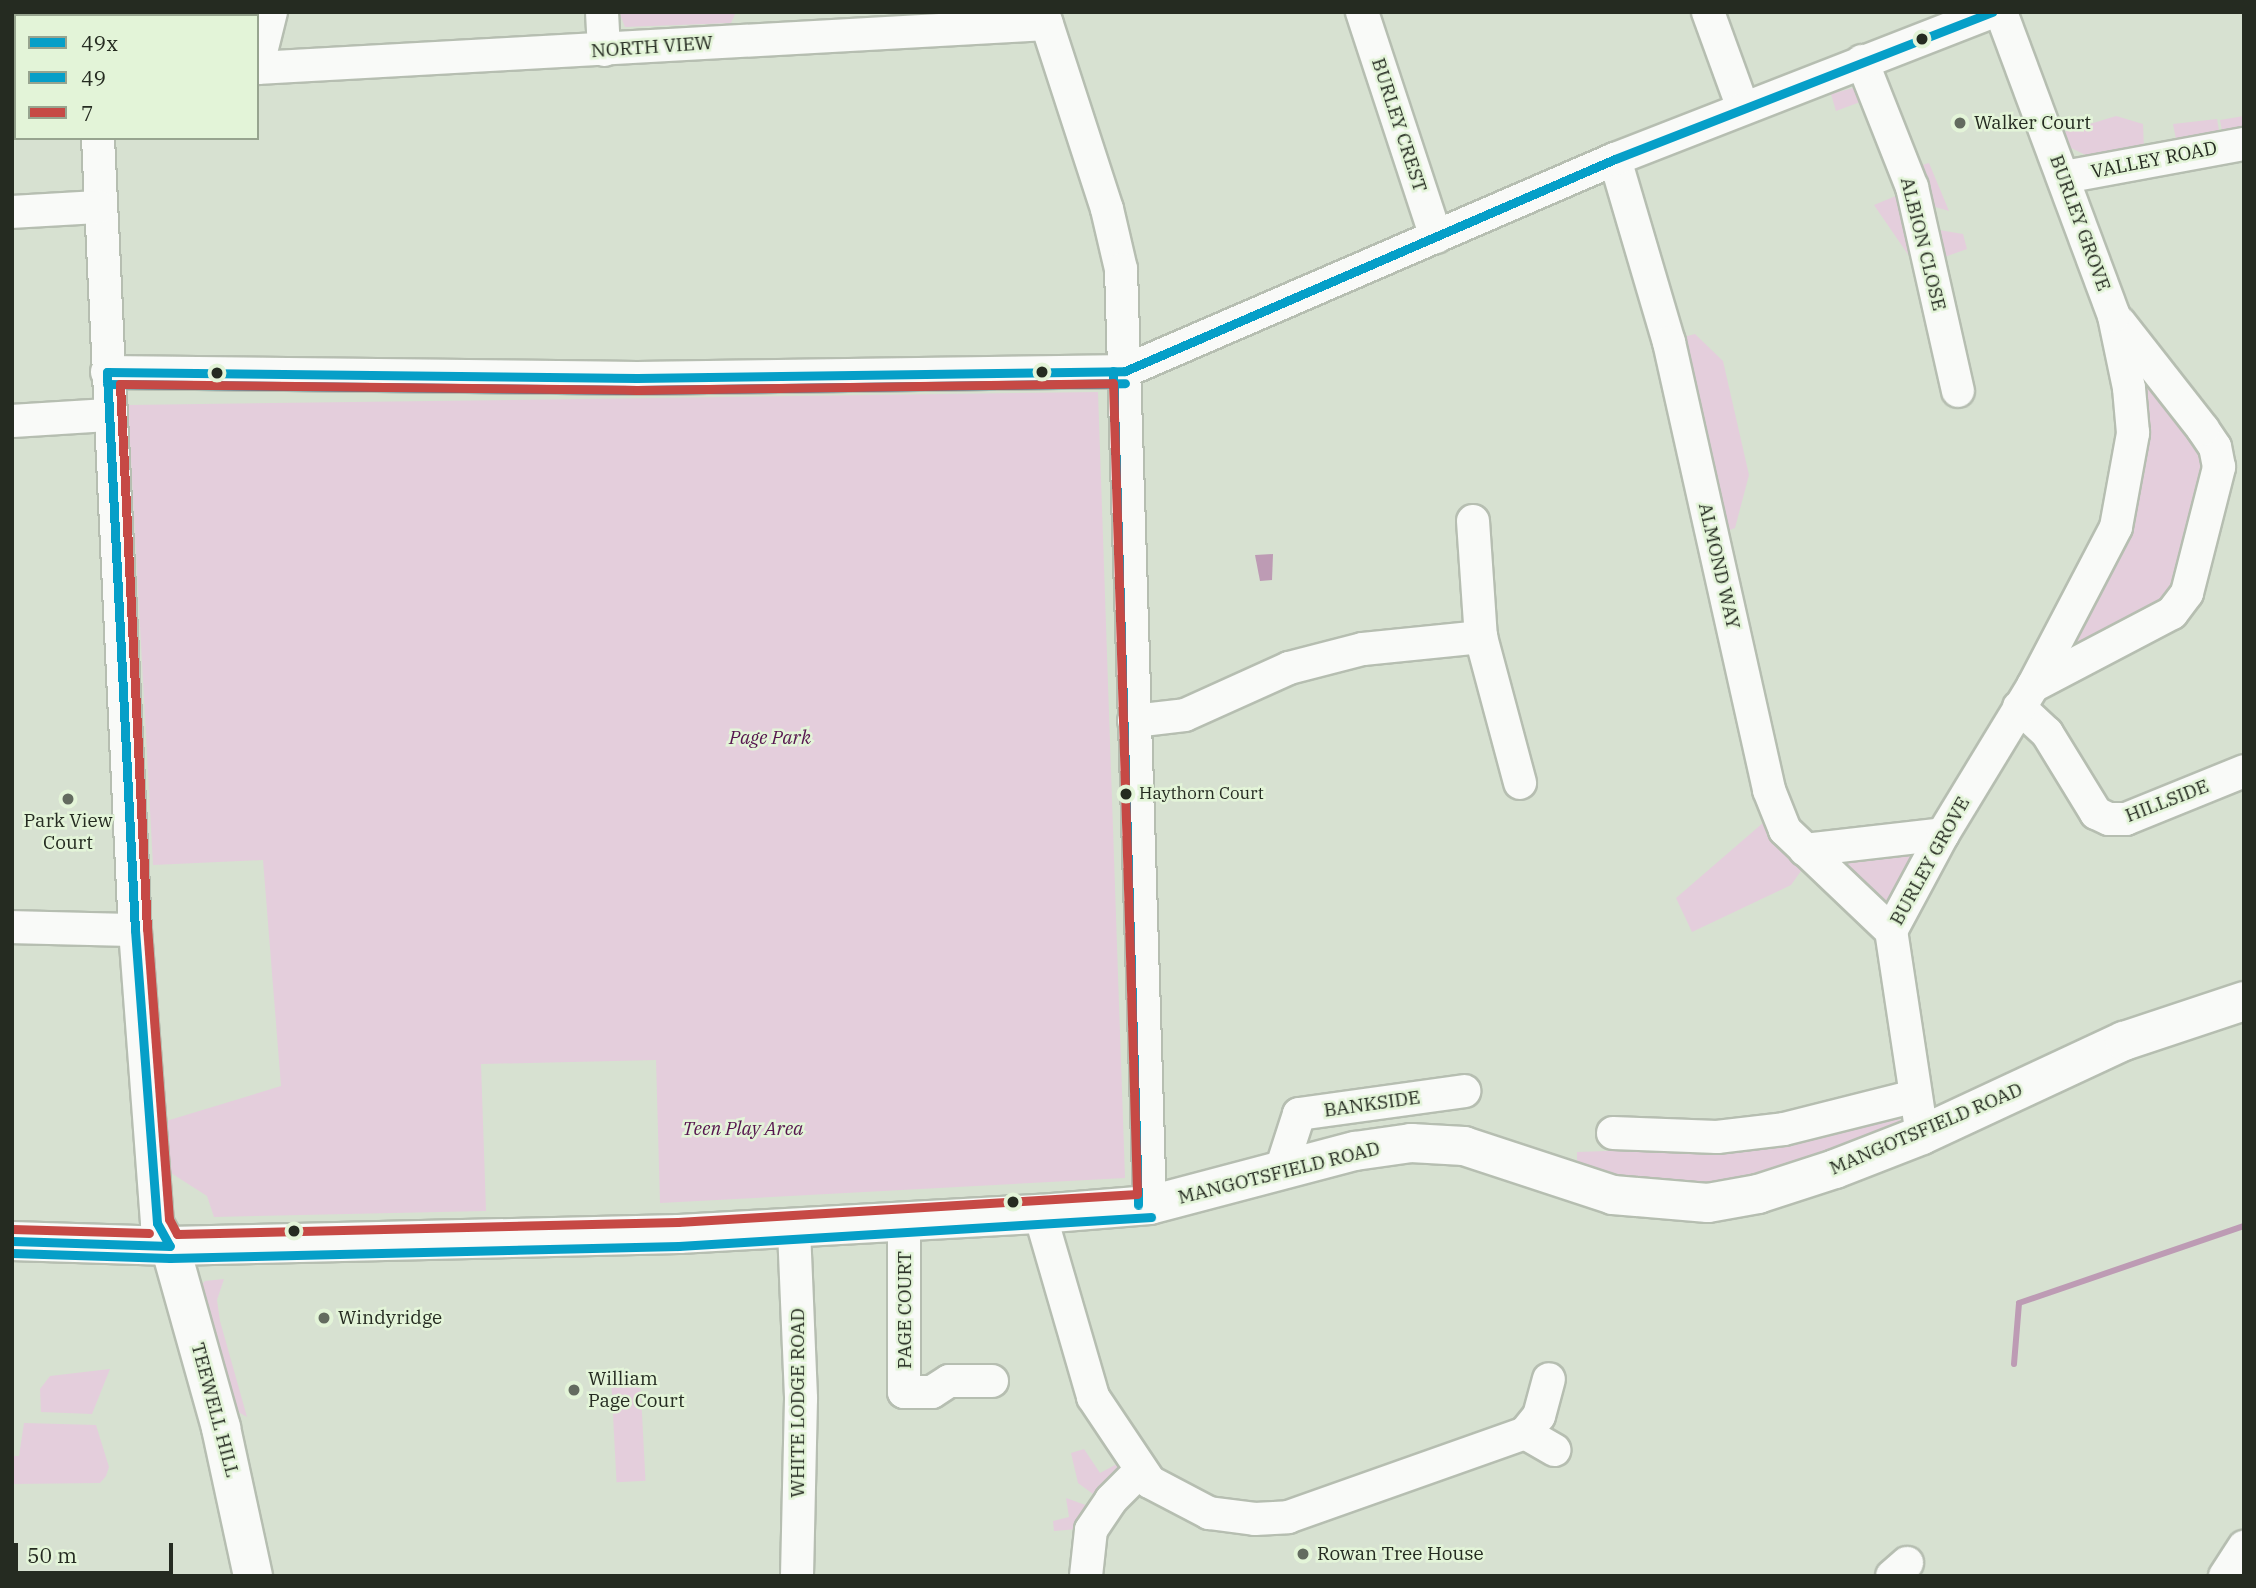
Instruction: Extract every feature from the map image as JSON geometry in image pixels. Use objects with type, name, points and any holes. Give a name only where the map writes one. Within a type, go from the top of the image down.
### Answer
[{"type":"main road","name":"MANGOTSFIELD ROAD","points":[[12,1241],[170,1246],[794,1230],[1040,1214],[1150,1205],[1355,1151],[1411,1143],[1464,1146],[1613,1195],[1708,1203],[1770,1190],[1922,1135],[2124,1041],[2244,1001]]},
{"type":"main road","name":"TEEWELL HILL","points":[[170,1246],[221,1428],[253,1576]]},
{"type":"street","points":[[259,60],[271,12]]},
{"type":"street","points":[[602,12],[604,50]]},
{"type":"street","name":"BURLEY CREST","points":[[1363,12],[1436,237]]},
{"type":"street","points":[[1708,12],[1743,108]]},
{"type":"street","points":[[107,372],[637,378],[1125,371],[1615,159],[1993,12]]},
{"type":"street","name":"BURLEY GROVE","points":[[1922,1135],[1891,931],[1942,834],[2026,696],[2116,527],[2127,483],[2133,433],[2130,388],[2114,316],[2001,12]]},
{"type":"street","points":[[1045,18],[1107,209],[1121,269],[1150,1205]]},
{"type":"street","name":"NORTH VIEW","points":[[259,68],[604,50],[749,27],[1045,18]]},
{"type":"street","name":"ALBION CLOSE","points":[[1862,61],[1912,187],[1958,391]]},
{"type":"street","points":[[98,140],[108,415],[135,930],[158,1223],[170,1246]]},
{"type":"street","name":"VALLEY ROAD","points":[[2064,177],[2244,144]]},
{"type":"street","name":"ALMOND WAY","points":[[1615,159],[1669,342],[1769,790],[1785,830],[1891,931]]},
{"type":"street","points":[[12,212],[99,207]]},
{"type":"street","name":"BURLEY GROVE","points":[[2026,696],[2172,613],[2187,593],[2219,467],[2215,447],[2203,429],[2114,316]]},
{"type":"street","points":[[12,421],[108,415]]},
{"type":"street","points":[[1473,521],[1481,637],[1520,783]]},
{"type":"street","points":[[1134,720],[1185,715],[1289,668],[1363,649],[1481,637]]},
{"type":"street","name":"HILLSIDE","points":[[2026,696],[2096,813],[2109,819],[2126,819],[2244,771]]},
{"type":"street","points":[[1805,850],[1942,834]]},
{"type":"street","points":[[12,928],[135,930]]},
{"type":"street","name":"BANKSIDE","points":[[1280,1172],[1299,1114],[1464,1091]]},
{"type":"street","name":"MANGOTSFIELD ROAD","points":[[1613,1133],[1717,1137],[1784,1129],[1915,1096]]},
{"type":"street","points":[[1040,1214],[1093,1397],[1141,1469],[1169,1495],[1209,1513],[1288,1517],[1525,1433],[1539,1416],[1549,1379]]},
{"type":"street","name":"PAGE COURT","points":[[904,1223],[904,1391],[932,1391],[949,1381],[992,1381]]},
{"type":"street","name":"WHITE LODGE ROAD","points":[[794,1230],[801,1399],[797,1576]]},
{"type":"street","points":[[1525,1433],[1555,1450]]},
{"type":"street","points":[[1086,1576],[1091,1530],[1111,1500],[1141,1469]]},
{"type":"street","points":[[2225,1576],[2244,1547]]},
{"type":"green space","points":[[619,12],[736,12],[731,23],[625,27]]},
{"type":"green space","points":[[1853,88],[1863,101],[1836,111],[1831,94]]},
{"type":"green space","points":[[2116,116],[2143,124],[2144,150],[2098,161],[2069,147],[2064,132]]},
{"type":"green space","points":[[2244,116],[2244,132],[2223,136],[2220,120]]},
{"type":"green space","points":[[2217,119],[2220,136],[2177,144],[2173,124]]},
{"type":"green space","points":[[1929,163],[1949,211],[1932,206],[1915,167]]},
{"type":"green space","points":[[1903,193],[1918,269],[1874,205]]},
{"type":"green space","points":[[1933,229],[1963,234],[1967,249],[1939,259]]},
{"type":"green space","points":[[1695,334],[1723,361],[1749,475],[1735,528],[1727,531],[1684,337]]},
{"type":"green space","points":[[2154,380],[2207,460],[2172,602],[2064,662],[2138,391]]},
{"type":"green space","name":"Page Park","points":[[1098,392],[1125,1178],[660,1203],[656,1060],[481,1064],[486,1211],[214,1217],[207,1196],[171,1173],[163,1122],[281,1086],[263,860],[153,865],[128,405]]},
{"type":"green space","points":[[1764,822],[1801,871],[1791,885],[1692,932],[1676,898]]},
{"type":"green space","points":[[1920,849],[1884,905],[1836,860]]},
{"type":"green space","points":[[1895,1111],[1902,1124],[1764,1173],[1716,1185],[1623,1177],[1577,1162],[1577,1152],[1753,1146]]},
{"type":"green space","points":[[224,1279],[217,1300],[220,1321],[247,1417],[235,1410],[200,1287],[205,1281]]},
{"type":"green space","points":[[110,1369],[92,1414],[41,1412],[40,1389],[50,1376]]},
{"type":"green space","points":[[640,1376],[645,1481],[617,1482],[611,1378]]},
{"type":"green space","points":[[24,1423],[96,1425],[109,1467],[106,1476],[100,1483],[12,1484],[12,1456],[19,1456]]},
{"type":"green space","points":[[1084,1449],[1100,1473],[1119,1463],[1122,1470],[1093,1494],[1078,1483],[1071,1453]]},
{"type":"green space","points":[[1066,1498],[1091,1507],[1078,1529],[1054,1531],[1053,1521],[1069,1517]]},
{"type":"shaded area","points":[[1273,554],[1272,580],[1260,581],[1255,555]]},
{"type":"waterway","points":[[2014,1364],[2019,1303],[2244,1226]]},
{"type":"transit line","name":"49x","points":[[107,372],[637,378],[1125,371],[1615,159],[1992,12]]},
{"type":"transit line","name":"49","points":[[1113,371],[1138,1205]]},
{"type":"transit line","name":"49x","points":[[107,372],[135,930],[157,1223],[170,1246]]},
{"type":"transit line","name":"7","points":[[1113,383],[1137,1194],[678,1222],[177,1234],[169,1219],[147,929],[120,384],[637,390],[1113,383]]},
{"type":"transit line","name":"49","points":[[107,384],[637,390],[1125,383]]},
{"type":"transit line","name":"49","points":[[12,1253],[170,1258],[679,1246],[1151,1217]]},
{"type":"transit line","name":"7","points":[[12,1229],[149,1233]]},
{"type":"transit line","name":"49x","points":[[12,1241],[170,1246]]},
{"type":"place","name":"Walker Court","points":[[1960,123]]},
{"type":"place","name":"Haythorn Court","points":[[1126,794]]},
{"type":"place","name":"Park View Court","points":[[68,799]]},
{"type":"place","name":"Windyridge","points":[[324,1318]]},
{"type":"place","name":"William Page Court","points":[[574,1390]]},
{"type":"place","name":"Rowan Tree House","points":[[1303,1554]]},
{"type":"park label","name":"Teen Play Area","points":[[743,1129]]}]
